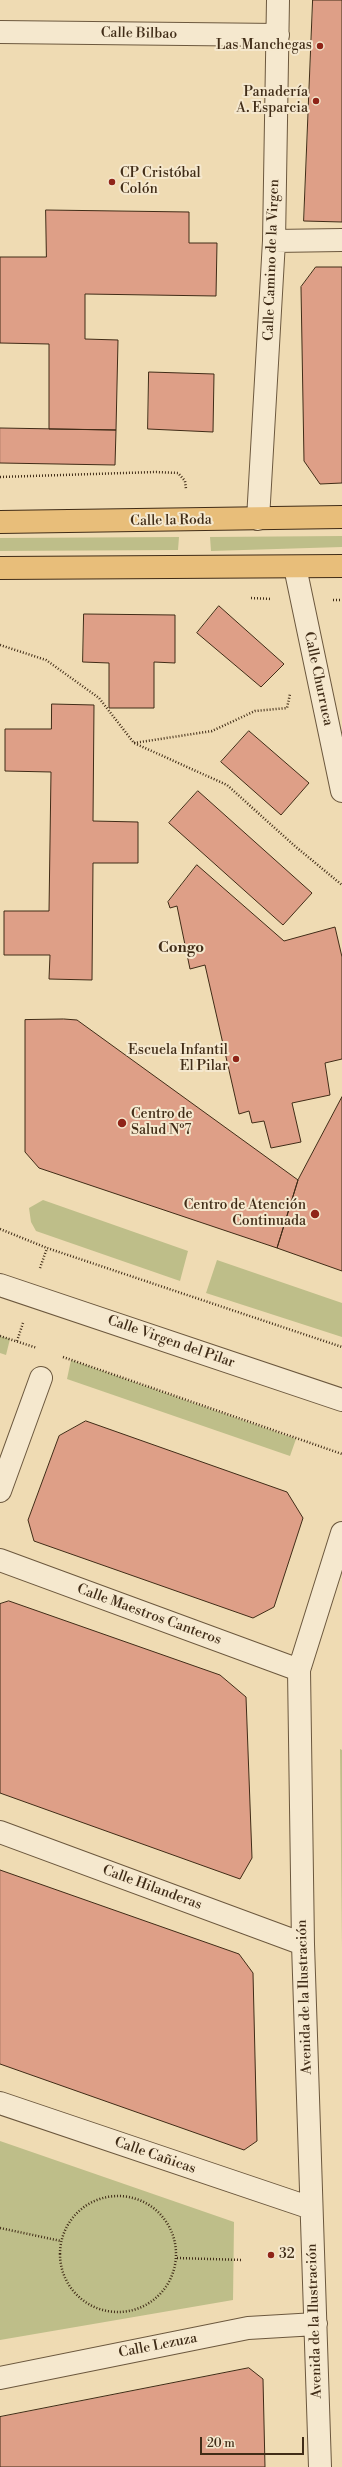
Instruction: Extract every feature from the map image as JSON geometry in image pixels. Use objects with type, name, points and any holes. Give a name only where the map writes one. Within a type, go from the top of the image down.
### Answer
[{"type":"main road","name":"Calle la Roda","points":[[0,522],[342,517]]},
{"type":"main road","points":[[0,568],[342,566]]},
{"type":"street","name":"Calle Camino de la Virgen","points":[[258,519],[274,240],[278,0]]},
{"type":"street","name":"Calle Bilbao","points":[[0,32],[278,35]]},
{"type":"street","points":[[274,240],[342,240]]},
{"type":"street","name":"Calle Churruca","points":[[295,566],[342,791]]},
{"type":"street","name":"Calle Virgen del Pilar","points":[[0,1285],[342,1400]]},
{"type":"street","points":[[0,1491],[41,1378]]},
{"type":"street","name":"Avenida de la Ilustración","points":[[320,2467],[303,1944],[299,1670],[342,1533]]},
{"type":"street","name":"Calle Maestros Canteros","points":[[0,1560],[299,1670]]},
{"type":"street","name":"Calle Hilanderas","points":[[0,1832],[303,1944]]},
{"type":"street","name":"Calle Cañicas","points":[[0,2102],[311,2208]]},
{"type":"street","name":"Calle Lezuza","points":[[0,2378],[248,2328],[316,2324]]},
{"type":"path","points":[[0,645],[46,660],[99,698],[134,743],[227,785],[296,848],[342,885]]},
{"type":"path","points":[[134,743],[212,731],[255,711],[288,708],[291,692]]},
{"type":"path","points":[[0,1229],[47,1248],[342,1347]]},
{"type":"path","points":[[0,1336],[39,1349]]},
{"type":"path","points":[[61,1356],[342,1454]]},
{"type":"path","points":[[117,2195],[136,2197],[154,2206],[167,2221],[175,2238],[177,2258],[173,2277],[162,2293],[147,2305],[129,2312],[110,2312],[92,2306],[72,2289],[65,2279],[60,2261],[60,2241],[68,2223],[81,2208],[98,2198],[117,2195]]},
{"type":"path","points":[[0,2228],[60,2241]]},
{"type":"path","points":[[177,2258],[243,2260]]},
{"type":"green space","points":[[342,536],[342,547],[211,551],[210,537]]},
{"type":"green space","points":[[179,537],[178,550],[0,551],[0,538]]},
{"type":"green space","points":[[43,1200],[188,1251],[180,1281],[36,1231],[31,1222],[29,1208]]},
{"type":"green space","points":[[217,1260],[342,1303],[342,1337],[206,1293]]},
{"type":"green space","points":[[0,1336],[10,1339],[6,1355],[0,1353]]},
{"type":"green space","points":[[71,1360],[296,1439],[290,1456],[67,1379]]},
{"type":"green space","points":[[340,1749],[342,1750],[342,1948]]},
{"type":"green space","points":[[0,2141],[234,2222],[233,2300],[0,2340]]},
{"type":"building","points":[[313,0],[342,0],[342,222],[304,221]]},
{"type":"building","points":[[46,210],[189,212],[189,243],[217,243],[216,296],[85,294],[85,339],[118,340],[116,430],[49,429],[49,344],[0,343],[0,257],[46,257]]},
{"type":"building","points":[[316,267],[342,267],[342,483],[320,484],[304,461],[301,287]]},
{"type":"building","points":[[149,372],[214,374],[213,432],[148,429]]},
{"type":"building","points":[[0,428],[116,430],[115,465],[0,463]]},
{"type":"building","points":[[219,606],[284,664],[261,687],[197,633]]},
{"type":"building","points":[[84,614],[175,615],[175,663],[154,662],[154,708],[109,708],[109,663],[83,662]]},
{"type":"building","points":[[52,704],[94,705],[93,821],[138,822],[138,863],[93,863],[92,980],[49,979],[50,955],[4,955],[4,911],[49,911],[51,772],[5,771],[5,729],[51,729]]},
{"type":"building","points":[[249,731],[309,783],[281,815],[221,762]]},
{"type":"building","points":[[198,791],[312,893],[283,925],[169,823]]},
{"type":"building","points":[[197,865],[284,941],[335,927],[342,957],[342,1059],[325,1063],[330,1095],[292,1103],[301,1142],[271,1148],[264,1121],[252,1123],[249,1111],[239,1114],[205,965],[190,969],[177,906],[170,908],[168,902]]},
{"type":"building","name":"Centro de Salud Nº7","points":[[25,1020],[77,1020],[298,1180],[277,1248],[39,1168],[25,1152]]},
{"type":"building","name":"Centro de Atención Continuada","points":[[342,1097],[342,1271],[277,1248],[298,1180]]},
{"type":"building","points":[[86,1421],[287,1492],[303,1518],[274,1607],[253,1618],[34,1541],[28,1520],[59,1436]]},
{"type":"building","points":[[9,1601],[220,1675],[246,1697],[252,1858],[240,1879],[0,1793],[0,1604]]},
{"type":"building","points":[[0,1870],[239,1954],[253,1973],[257,2141],[244,2150],[0,2064]]},
{"type":"building","points":[[249,2368],[263,2379],[265,2467],[0,2467],[0,2417]]},
{"type":"place","name":"Las Manchegas","points":[[320,46]]},
{"type":"place","name":"Panadería A. Esparcia","points":[[316,101]]},
{"type":"place","name":"CP Cristóbal Colón","points":[[112,182]]},
{"type":"place","name":"Escuela Infantil El Pilar","points":[[236,1059]]},
{"type":"place","name":"Centro de Salud Nº7","points":[[122,1123]]},
{"type":"place","name":"Centro de Atención Continuada","points":[[315,1214]]},
{"type":"place","name":"32","points":[[271,2255]]},
{"type":"district","name":"Congo","points":[[181,948]]}]
